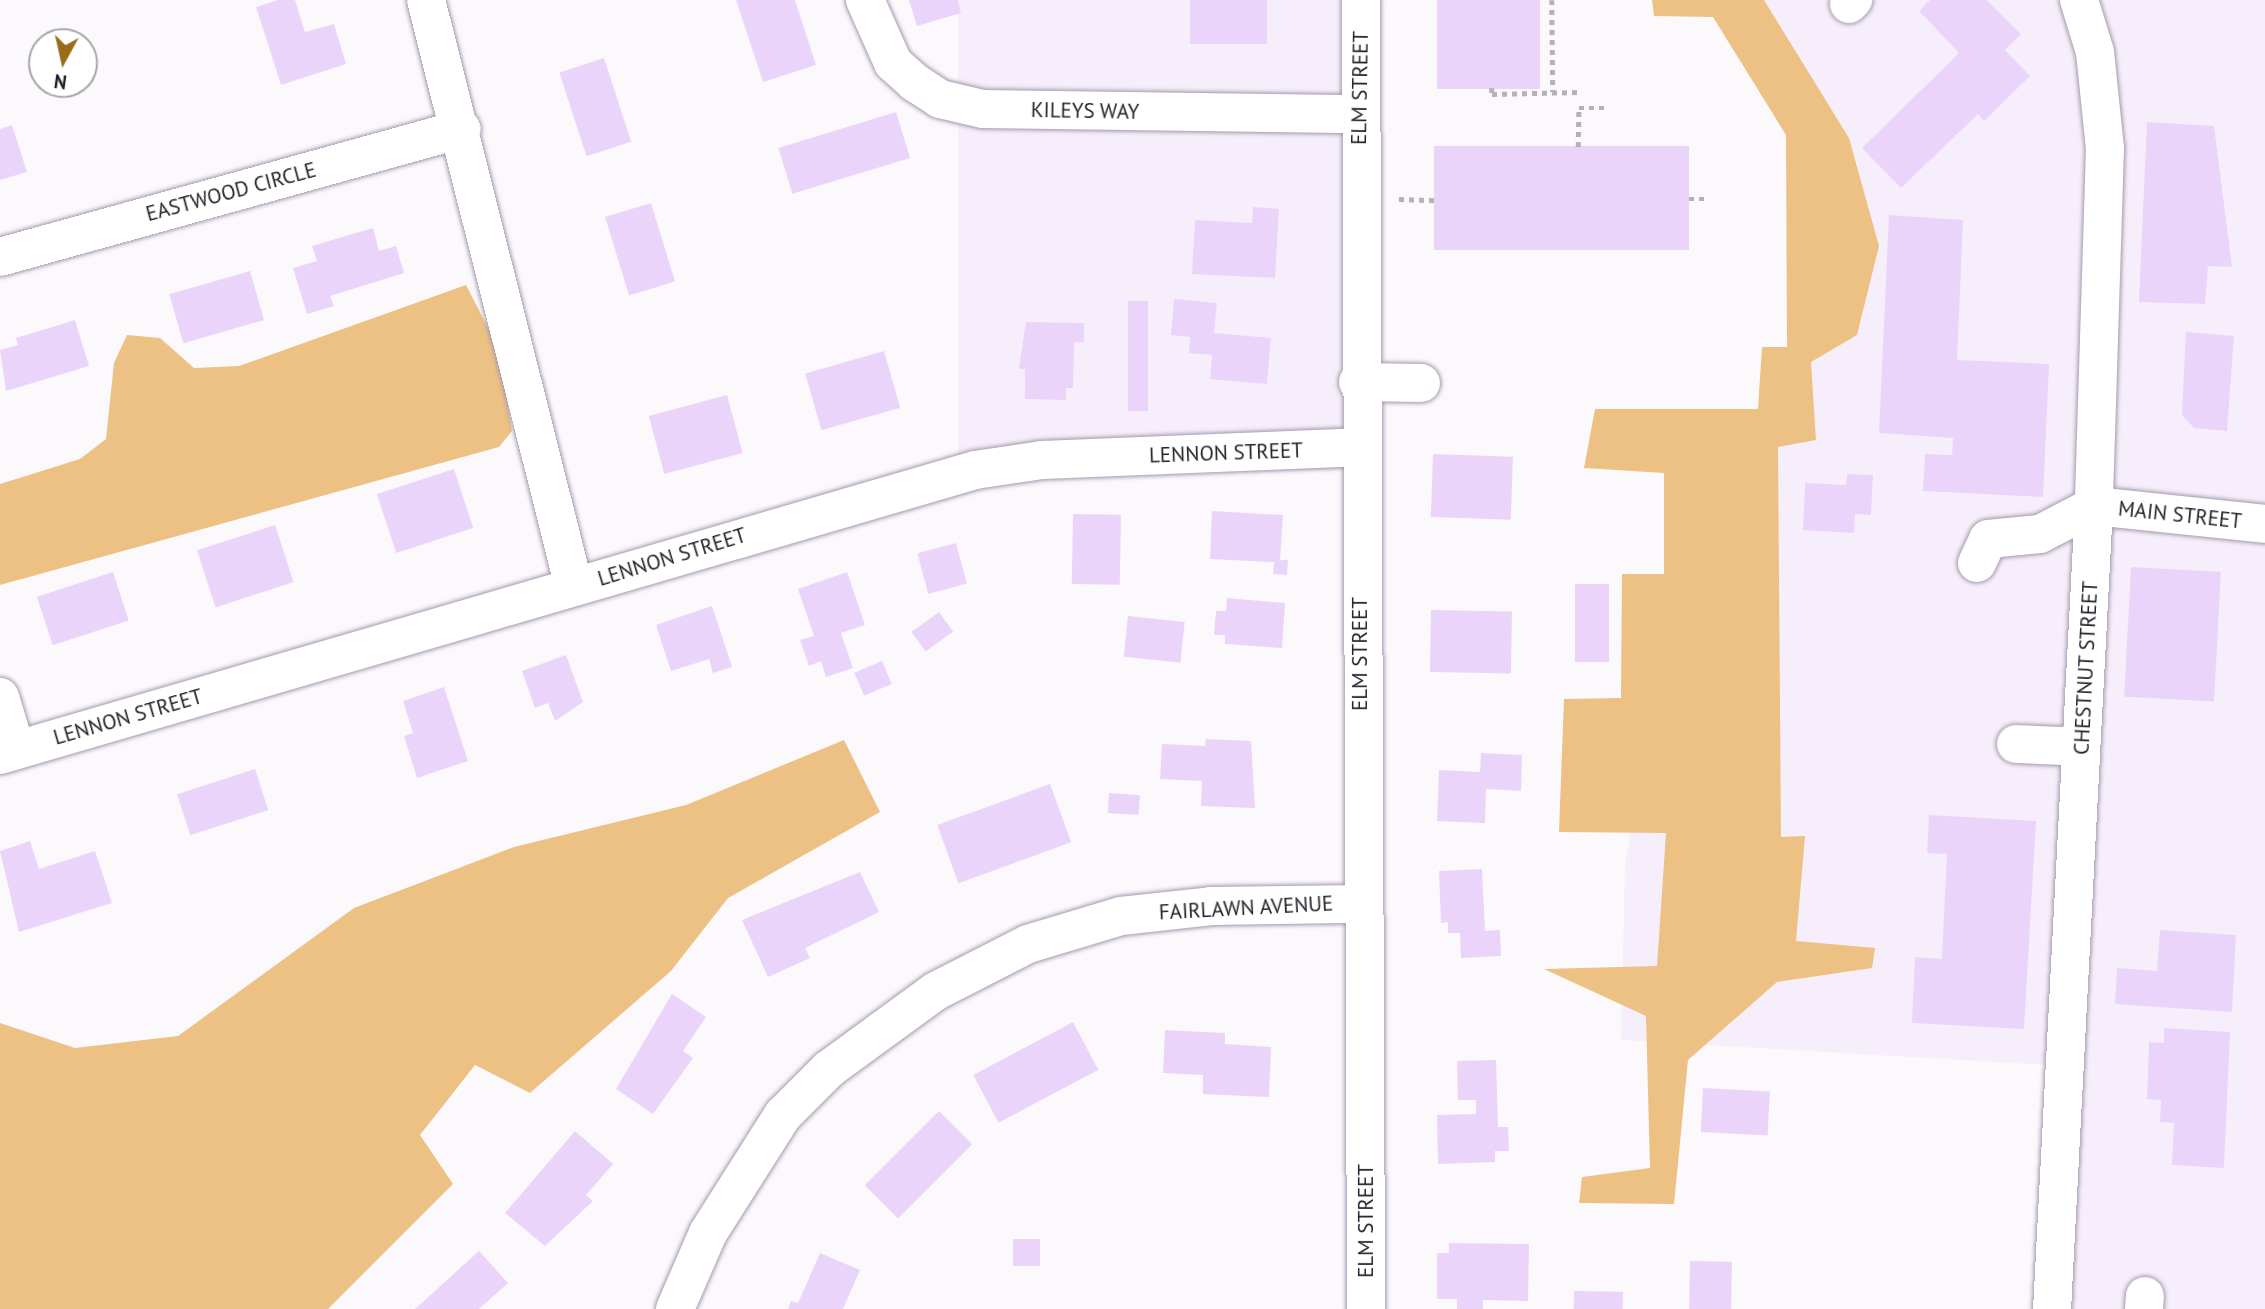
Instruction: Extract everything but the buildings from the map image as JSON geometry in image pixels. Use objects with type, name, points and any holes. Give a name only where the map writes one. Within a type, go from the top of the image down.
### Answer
[{"type":"street","points":[[426,0],[462,129],[574,587]]},
{"type":"street","name":"KILEYS WAY","points":[[865,0],[893,63],[914,82],[940,99],[983,109],[1359,114]]},
{"type":"street","name":"ELM STREET","points":[[1361,0],[1358,382],[1366,1309]]},
{"type":"street","name":"CHESTNUT STREET","points":[[2052,1309],[2094,506],[2105,148],[2084,14]]},
{"type":"street","name":"EASTWOOD CIRCLE","points":[[0,257],[462,129]]},
{"type":"street","points":[[1358,382],[1421,383]]},
{"type":"street","name":"LENNON STREET","points":[[8,752],[916,484],[1004,464],[1359,447]]},
{"type":"street","points":[[1978,563],[1988,540],[2040,534],[2094,506]]},
{"type":"street","name":"MAIN STREET","points":[[2094,506],[2265,524]]},
{"type":"street","points":[[0,697],[8,752]]},
{"type":"street","points":[[2016,744],[2081,747]]},
{"type":"street","name":"FAIRLAWN AVENUE","points":[[675,1309],[708,1233],[783,1115],[829,1069],[936,991],[1028,944],[1121,916],[1211,906],[1362,904]]},
{"type":"path","points":[[1552,0],[1553,92]]},
{"type":"path","points":[[1492,88],[1492,94],[1579,92]]},
{"type":"path","points":[[1578,147],[1579,108],[1604,108]]},
{"type":"path","points":[[1396,199],[1434,200]]},
{"type":"path","points":[[1689,199],[1704,200]]},
{"type":"shaded area","points":[[958,0],[1362,0],[1362,470],[958,470]]},
{"type":"shaded area","points":[[1652,0],[1764,0],[1849,138],[1879,246],[1857,335],[1811,362],[1816,440],[1778,447],[1781,837],[1805,836],[1796,941],[1875,948],[1872,968],[1777,982],[1688,1060],[1674,1204],[1579,1203],[1582,1177],[1650,1168],[1646,1016],[1544,969],[1657,966],[1666,833],[1559,832],[1564,699],[1621,698],[1622,574],[1664,574],[1664,473],[1584,468],[1595,409],[1758,409],[1762,347],[1787,347],[1786,135],[1713,17],[1654,16]]},
{"type":"shaded area","points":[[1762,0],[2265,0],[2265,1309],[2052,1309],[2064,1066],[1621,1040],[1625,862],[1657,693],[1778,447],[1818,120]]},
{"type":"shaded area","points":[[466,285],[499,349],[512,431],[499,447],[0,585],[0,484],[80,459],[106,439],[114,363],[127,335],[160,338],[194,368],[239,366]]},
{"type":"shaded area","points":[[844,740],[880,812],[728,898],[671,971],[530,1093],[475,1065],[420,1135],[453,1184],[328,1309],[0,1309],[0,1023],[75,1048],[178,1036],[354,908],[514,847],[686,805]]}]
